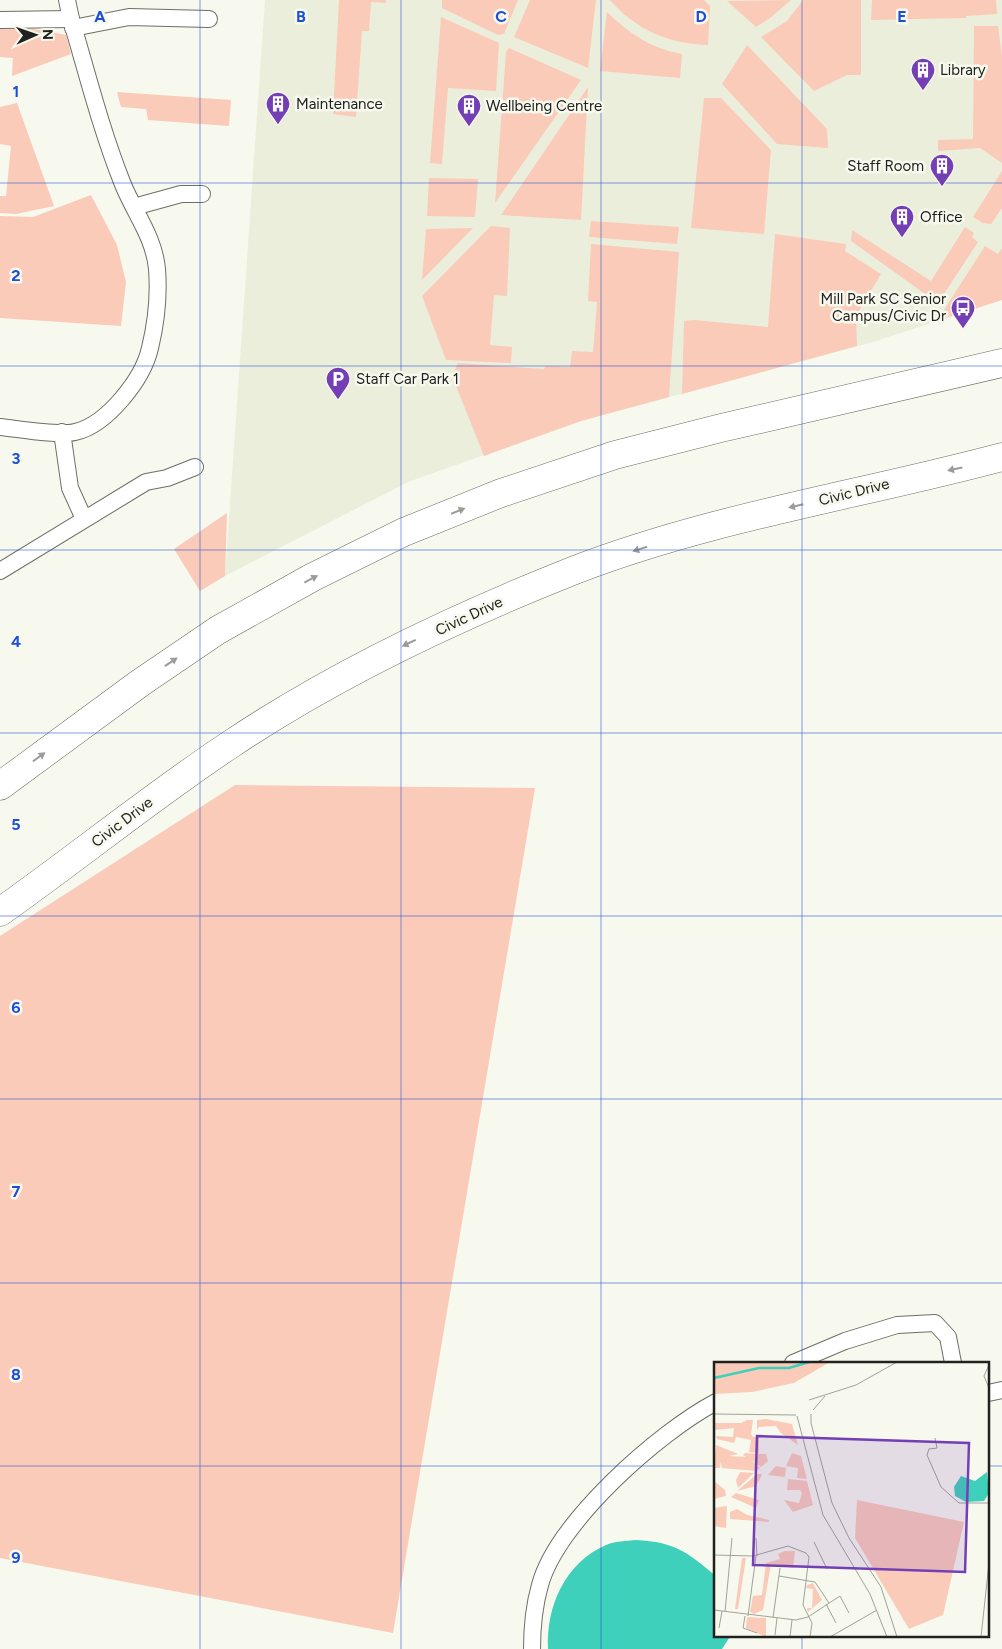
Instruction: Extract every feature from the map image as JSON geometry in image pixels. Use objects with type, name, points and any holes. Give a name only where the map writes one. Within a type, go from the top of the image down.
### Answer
[{"type":"main road","points":[[0,786],[140,682],[218,630],[313,577],[404,532],[501,493],[615,455],[721,428],[1002,363]]},
{"type":"main road","name":"Civic Drive","points":[[0,912],[164,790],[292,705],[381,656],[500,601],[577,570],[724,522],[1002,457]]},
{"type":"lane","points":[[0,427],[74,433],[83,430],[110,413],[139,376],[150,349],[156,309],[157,269],[153,244],[122,182],[72,24],[67,0]]},
{"type":"lane","points":[[0,20],[72,24],[129,16],[209,19]]},
{"type":"lane","points":[[134,207],[181,194],[202,194]]},
{"type":"lane","points":[[62,432],[70,488],[84,519]]},
{"type":"lane","points":[[0,571],[146,482],[168,478],[195,466]]},
{"type":"lane","points":[[795,1362],[845,1341],[897,1325],[935,1323],[948,1336],[953,1362]]},
{"type":"lane","points":[[532,1649],[532,1624],[540,1584],[557,1548],[601,1492],[654,1443],[714,1403]]},
{"type":"shaded area","points":[[265,0],[1002,0],[1002,300],[873,342],[581,421],[408,482],[225,576]]},
{"type":"shaded area","points":[[339,0],[386,0],[386,3],[371,2],[369,31],[362,31],[356,117],[333,114]]},
{"type":"shaded area","points":[[442,0],[518,0],[504,34],[498,35],[442,8]]},
{"type":"shaded area","points":[[530,0],[596,0],[588,68],[514,37]]},
{"type":"shaded area","points":[[610,0],[704,0],[710,6],[708,45],[680,42],[654,33],[631,20]]},
{"type":"shaded area","points":[[791,0],[756,27],[727,1]]},
{"type":"shaded area","points":[[803,0],[861,0],[861,75],[847,75],[814,91],[761,37],[787,21]]},
{"type":"shaded area","points":[[872,0],[996,0],[997,14],[966,16],[966,18],[871,20]]},
{"type":"shaded area","points":[[607,12],[641,39],[660,48],[682,54],[680,78],[600,71]]},
{"type":"shaded area","points":[[441,17],[499,43],[496,91],[448,88],[442,164],[430,163]]},
{"type":"shaded area","points":[[974,26],[998,26],[1002,56],[1002,163],[980,148],[938,151],[938,140],[973,139]]},
{"type":"shaded area","points":[[24,27],[66,35],[71,54],[12,76],[13,58],[0,57],[0,28]]},
{"type":"shaded area","points":[[747,45],[827,129],[828,148],[777,144],[722,84]]},
{"type":"shaded area","points":[[509,48],[581,80],[495,203],[506,52]]},
{"type":"shaded area","points":[[588,87],[581,220],[501,215]]},
{"type":"shaded area","points":[[117,92],[231,100],[229,126],[148,120],[146,109],[121,107]]},
{"type":"shaded area","points":[[704,98],[721,98],[771,150],[764,234],[691,228]]},
{"type":"shaded area","points":[[17,103],[54,206],[16,214],[0,213],[0,196],[6,196],[11,146],[0,144],[0,107]]},
{"type":"shaded area","points":[[1002,171],[1002,208],[991,224],[983,223],[973,217]]},
{"type":"shaded area","points":[[429,178],[478,179],[475,217],[427,216]]},
{"type":"shaded area","points":[[91,195],[117,245],[126,282],[121,326],[0,318],[0,216],[33,217]]},
{"type":"shaded area","points":[[591,221],[679,227],[677,244],[589,237]]},
{"type":"shaded area","points":[[491,226],[510,228],[507,296],[494,295],[490,345],[512,347],[511,363],[446,360],[422,296]]},
{"type":"shaded area","points":[[965,227],[974,233],[972,237],[978,242],[940,300],[935,301],[851,241],[852,230],[931,281]]},
{"type":"shaded area","points":[[473,228],[422,280],[426,229]]},
{"type":"shaded area","points":[[775,234],[846,244],[845,251],[881,274],[856,316],[857,346],[682,394],[684,321],[694,320],[768,327]]},
{"type":"shaded area","points":[[591,244],[679,252],[669,397],[581,421],[484,456],[452,376],[458,363],[544,369],[546,366],[570,367],[572,351],[593,352],[597,302],[588,301]]},
{"type":"shaded area","points":[[985,246],[998,254],[1002,248],[1002,300],[946,318],[944,310]]},
{"type":"shaded area","points":[[227,513],[225,576],[200,591],[174,549]]},
{"type":"shaded area","points":[[235,785],[535,788],[393,1633],[0,1558],[0,936]]},
{"type":"water","points":[[636,1540],[671,1546],[688,1555],[714,1574],[714,1636],[730,1636],[722,1649],[548,1649],[550,1617],[561,1588],[569,1574],[592,1553],[606,1545]]},
{"type":"place","name":"Library","points":[[923,91]]},
{"type":"place","name":"Maintenance","points":[[278,125]]},
{"type":"place","name":"Wellbeing Centre","points":[[469,127]]},
{"type":"place","name":"Staff Room","points":[[942,187]]},
{"type":"place","name":"Office","points":[[902,238]]},
{"type":"place","name":"Mill Park SC Senior Campus/Civic Dr","points":[[963,329]]},
{"type":"place","name":"Staff Car Park 1","points":[[338,400]]}]
